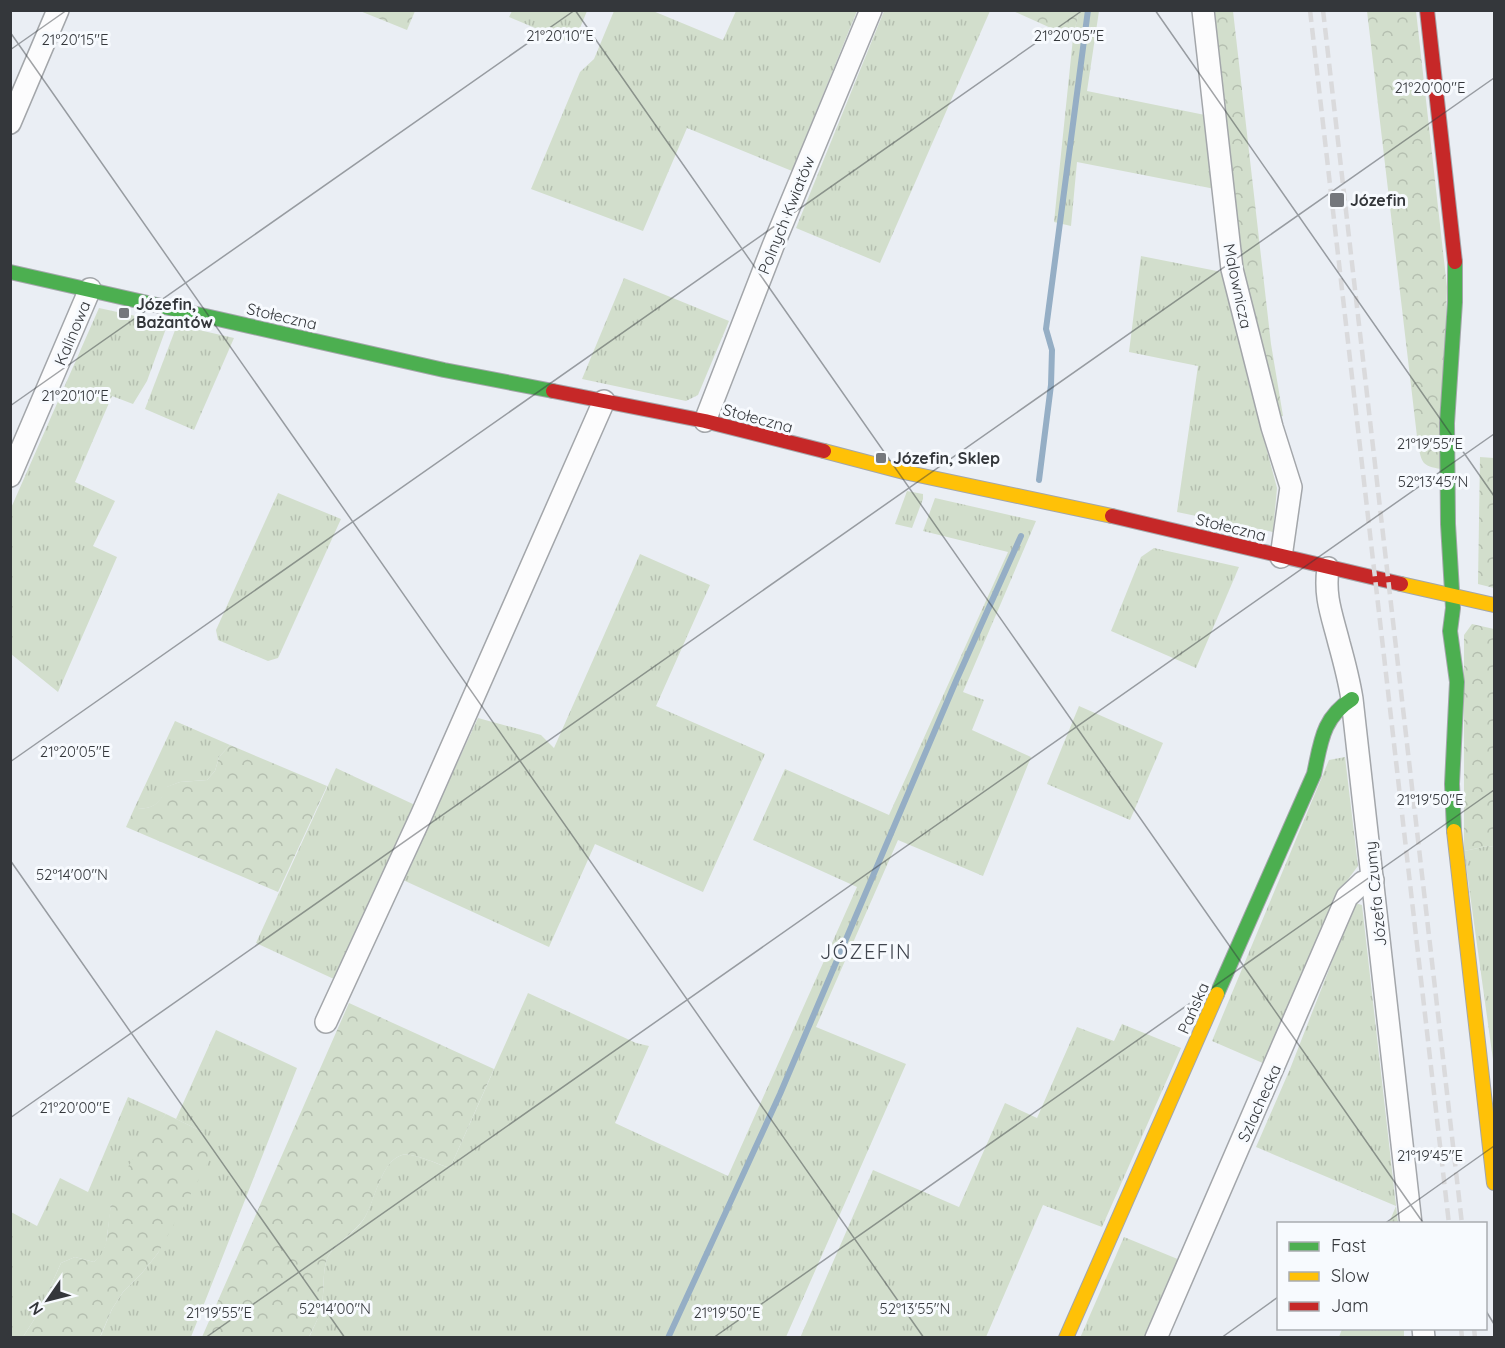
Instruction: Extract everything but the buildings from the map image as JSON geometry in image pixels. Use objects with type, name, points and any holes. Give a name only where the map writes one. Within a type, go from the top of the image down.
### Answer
[{"type":"street","points":[[10,123],[58,10]]},
{"type":"street","name":"Polnych Kwiatów","points":[[705,421],[773,246],[871,10]]},
{"type":"street","name":"Malownicza","points":[[1203,10],[1232,269],[1272,427],[1291,487],[1281,556]]},
{"type":"street","points":[[1426,10],[1455,252],[1455,303],[1447,423],[1448,524],[1452,595],[1450,631],[1457,682],[1452,784],[1454,842],[1489,1085],[1494,1183]]},
{"type":"street","name":"Stołeczna","points":[[10,272],[444,370],[705,421],[904,472],[1148,523],[1328,568],[1494,605]]},
{"type":"street","name":"Kalinowa","points":[[10,476],[90,289]]},
{"type":"street","points":[[326,1022],[421,816],[604,401]]},
{"type":"street","name":"Józefa Czumy","points":[[1328,568],[1326,596],[1352,699],[1411,1222]]},
{"type":"street","name":"Pańska","points":[[1066,1338],[1314,774],[1327,722],[1333,711],[1352,699]]},
{"type":"street","name":"Szlachecka","points":[[1156,1338],[1347,897],[1363,882],[1373,880]]},
{"type":"green space","points":[[512,10],[587,11],[580,28],[566,41],[509,17]]},
{"type":"green space","points":[[360,11],[415,11],[407,30]]},
{"type":"green space","points":[[614,11],[653,11],[723,40],[736,11],[857,11],[792,171],[687,128],[643,231],[531,189],[580,72],[594,59]]},
{"type":"green space","points":[[884,11],[990,11],[880,263],[796,228]]},
{"type":"green space","points":[[1013,11],[1079,11],[1073,38]]},
{"type":"green space","points":[[1079,11],[1099,11],[1087,91],[1205,115],[1215,189],[1077,162],[1071,226],[1054,222],[1073,38]]},
{"type":"green space","points":[[1212,11],[1233,11],[1271,344],[1283,416],[1274,418],[1243,286]]},
{"type":"green space","points":[[1367,11],[1416,11],[1447,287],[1441,469],[1424,463],[1418,445]]},
{"type":"green space","points":[[1141,256],[1222,272],[1277,488],[1273,532],[1177,512],[1198,366],[1129,352]]},
{"type":"green space","points":[[624,278],[729,321],[698,395],[686,401],[582,379]]},
{"type":"green space","points":[[99,308],[168,323],[147,381],[133,404],[112,396],[75,482],[115,501],[93,546],[117,557],[58,692],[11,654],[11,508]]},
{"type":"green space","points":[[177,325],[234,338],[194,430],[145,409]]},
{"type":"green space","points":[[1480,457],[1494,458],[1494,588],[1478,584]]},
{"type":"green space","points":[[907,491],[923,494],[912,528],[895,524]]},
{"type":"green space","points":[[278,493],[341,519],[278,658],[268,661],[218,640],[216,630]]},
{"type":"green space","points":[[935,498],[1036,521],[963,692],[984,700],[972,730],[1031,757],[983,876],[898,840],[816,1027],[906,1064],[786,1337],[309,1338],[321,1308],[325,1268],[329,1255],[365,1217],[379,1182],[389,1165],[395,1159],[406,1155],[450,1168],[528,993],[636,1043],[649,1046],[615,1123],[728,1176],[857,887],[753,840],[785,769],[889,815],[1008,552],[923,531]]},
{"type":"green space","points":[[1154,548],[1239,567],[1196,668],[1111,631],[1141,557]]},
{"type":"green space","points":[[640,554],[710,585],[656,706],[765,754],[703,892],[595,844],[549,947],[403,880],[478,718],[541,735],[554,748]]},
{"type":"green space","points":[[1472,624],[1494,629],[1494,847],[1464,851],[1464,635]]},
{"type":"green space","points":[[1079,706],[1163,743],[1130,820],[1047,784]]},
{"type":"green space","points":[[175,721],[230,745],[219,757],[215,771],[207,780],[180,782],[167,787],[162,798],[155,805],[134,809]]},
{"type":"green space","points":[[230,745],[327,786],[278,892],[126,827],[134,809],[154,805],[161,798],[166,787],[180,782],[207,780],[215,771],[219,757]]},
{"type":"green space","points":[[1345,757],[1358,866],[1346,882],[1265,1064],[1212,1041],[1329,760]]},
{"type":"green space","points":[[336,768],[415,805],[336,980],[256,943]]},
{"type":"green space","points":[[1494,847],[1494,1067],[1464,851]]},
{"type":"green space","points":[[1355,903],[1362,905],[1398,1222],[1389,1222],[1396,1206],[1256,1147],[1290,1069]]},
{"type":"green space","points":[[349,1003],[494,1069],[450,1168],[406,1155],[395,1159],[389,1165],[379,1182],[365,1217],[329,1255],[325,1268],[321,1308],[309,1337],[202,1337]]},
{"type":"green space","points":[[1122,1024],[1181,1048],[1102,1227],[1043,1205],[986,1337],[800,1338],[873,1170],[959,1207],[1005,1103],[1037,1118],[1077,1027],[1114,1041]]},
{"type":"green space","points":[[216,1030],[297,1068],[191,1337],[100,1338],[112,1309],[123,1292],[158,1253],[166,1235],[203,1132],[176,1119]]},
{"type":"green space","points":[[128,1097],[166,1114],[135,1157],[111,1206],[106,1244],[102,1255],[94,1262],[75,1257],[61,1263],[39,1312],[23,1337],[11,1338],[11,1212],[37,1226],[60,1178],[88,1192]]},
{"type":"green space","points":[[166,1114],[203,1132],[213,1147],[210,1159],[158,1253],[123,1292],[112,1309],[100,1337],[23,1337],[39,1312],[61,1263],[75,1257],[94,1262],[103,1250],[106,1244],[111,1206],[119,1184],[140,1148]]},
{"type":"green space","points":[[1124,1237],[1180,1260],[1146,1337],[1080,1338]]},
{"type":"green space","points":[[1342,1330],[1404,1330],[1404,1337],[1339,1337]]},
{"type":"waterway","points":[[1039,480],[1051,385],[1052,350],[1046,329],[1088,10]]},
{"type":"waterway","points":[[668,1338],[780,1094],[956,681],[1021,536]]},
{"type":"railway","points":[[1310,10],[1449,1222]]},
{"type":"railway","points":[[1323,10],[1462,1222]]},
{"type":"railway","points":[[1461,1330],[1462,1338]]},
{"type":"railway","points":[[1474,1330],[1475,1338]]},
{"type":"traffic: fast","points":[[1454,831],[1452,784],[1457,682],[1450,631],[1453,608],[1448,524],[1447,423],[1455,302],[1455,262]]},
{"type":"traffic: fast","points":[[10,272],[444,370],[553,391]]},
{"type":"traffic: fast","points":[[1217,994],[1314,774],[1324,732],[1334,714],[1352,699]]},
{"type":"traffic: slow","points":[[824,451],[904,472],[1112,516]]},
{"type":"traffic: slow","points":[[1401,584],[1494,605]]},
{"type":"traffic: slow","points":[[1454,831],[1494,1183]]},
{"type":"traffic: slow","points":[[1066,1338],[1217,994]]},
{"type":"traffic: jam","points":[[1427,10],[1455,262]]},
{"type":"traffic: jam","points":[[553,391],[705,421],[824,451]]},
{"type":"traffic: jam","points":[[1112,516],[1401,584]]},
{"type":"place","name":"Józefin","points":[[1337,200]]},
{"type":"place","name":"Józefin, Bażantów","points":[[124,313]]},
{"type":"place","name":"Józefin, Sklep","points":[[881,458]]},
{"type":"district","name":"JÓZEFIN","points":[[866,951]]}]
